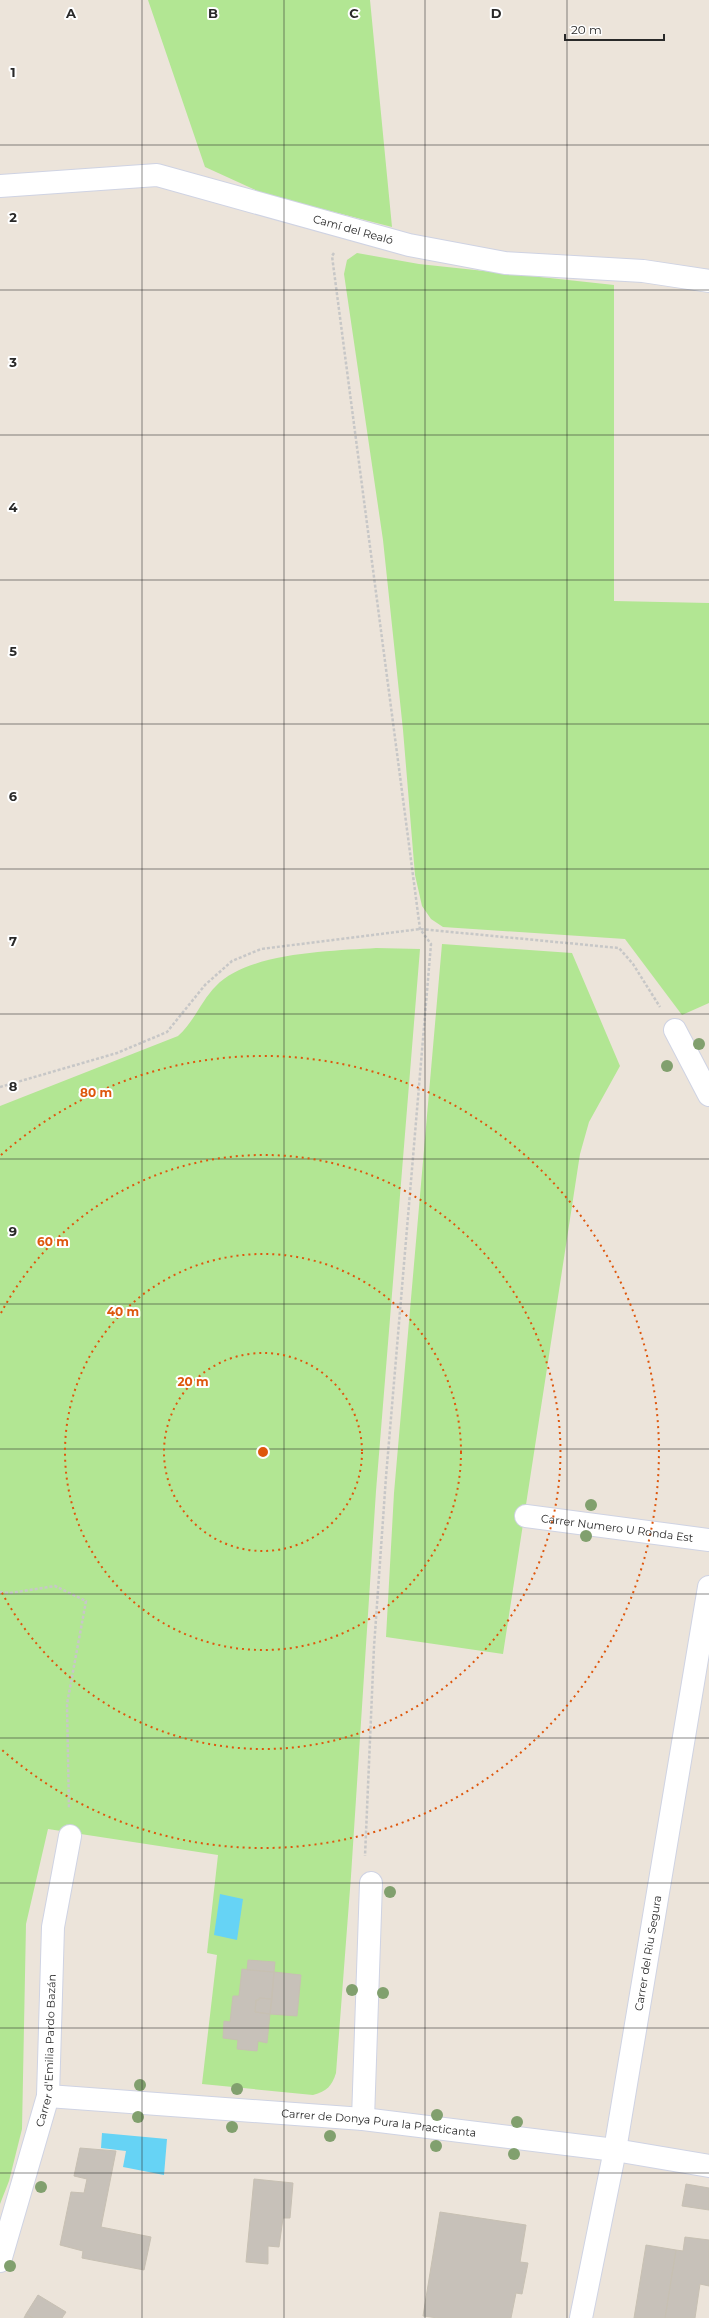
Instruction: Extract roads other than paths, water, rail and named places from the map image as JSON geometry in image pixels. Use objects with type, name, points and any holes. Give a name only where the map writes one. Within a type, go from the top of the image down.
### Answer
[{"type":"street","name":"Camí del Realó","points":[[0,186],[157,175],[409,245],[505,263],[643,271],[709,281]]},
{"type":"street","points":[[674,1030],[709,1095]]},
{"type":"street","name":"Carrer Numero U Ronda Est","points":[[526,1516],[709,1540]]},
{"type":"street","name":"Carrer del Riu Segura","points":[[581,2318],[614,2150],[709,1587]]},
{"type":"street","name":"Carrer d'Emilia Pardo Bazán","points":[[0,2261],[48,2096],[53,1927],[70,1836]]},
{"type":"street","points":[[363,2119],[371,1883]]},
{"type":"street","name":"Carrer de Donya Pura la Practicanta","points":[[48,2096],[363,2119],[614,2150],[709,2166]]},
{"type":"water","points":[[220,1894],[243,1899],[237,1940],[214,1935]]},
{"type":"water","points":[[102,2133],[167,2139],[164,2175],[123,2167],[126,2151],[101,2148]]}]
